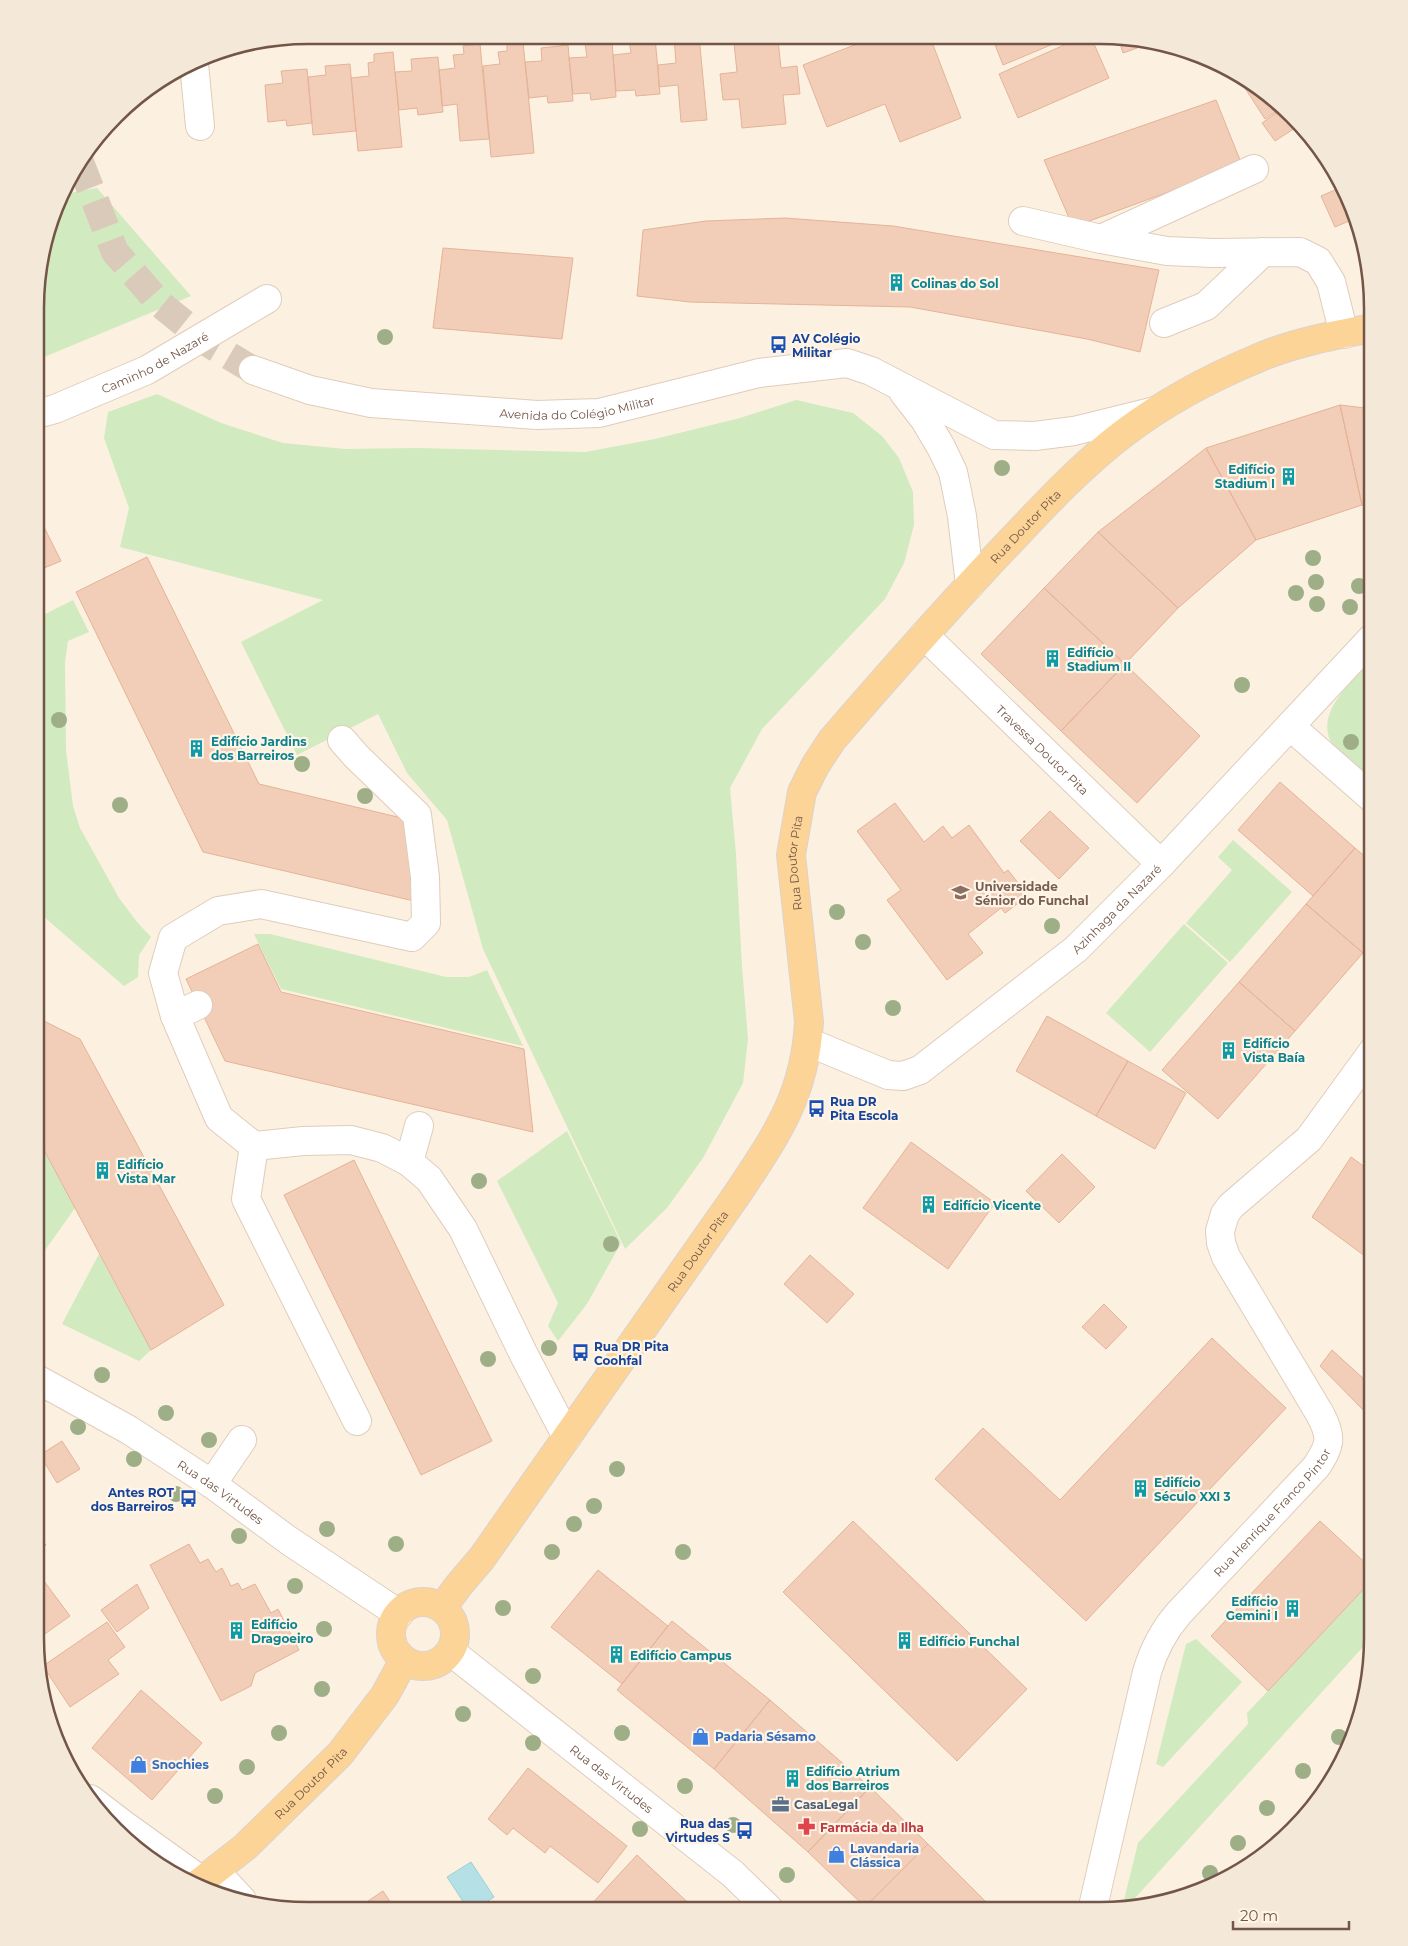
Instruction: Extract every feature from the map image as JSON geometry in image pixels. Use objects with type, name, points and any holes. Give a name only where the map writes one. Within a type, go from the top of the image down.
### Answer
[{"type":"main road","name":"Rua Doutor Pita","points":[[442,1608],[458,1585],[482,1558],[707,1238],[770,1145],[790,1110],[801,1077],[810,1022],[791,855],[802,792],[815,766],[832,740],[924,635],[1033,518],[1092,461],[1124,434],[1157,410],[1198,386],[1257,358],[1364,330]]},
{"type":"main road","points":[[424,1602],[442,1608],[449,1615],[455,1632],[454,1642],[450,1651],[444,1659],[424,1666],[414,1665],[404,1660],[395,1648],[391,1633],[393,1623],[399,1614],[415,1603],[424,1602]]},
{"type":"main road","name":"Rua Doutor Pita","points":[[204,1879],[245,1847],[340,1754],[385,1695],[404,1660]]},
{"type":"street","points":[[195,69],[200,126]]},
{"type":"street","points":[[1101,239],[1254,169]]},
{"type":"street","points":[[1023,221],[1101,239],[1167,251],[1213,253],[1300,252],[1318,261],[1331,282],[1344,334]]},
{"type":"street","points":[[1164,323],[1206,306],[1263,252]]},
{"type":"street","name":"Caminho de Nazaré","points":[[44,412],[56,409],[148,370],[267,299]]},
{"type":"street","name":"Avenida do Colégio Militar","points":[[252,370],[310,390],[371,404],[537,415],[599,413],[759,373],[847,362],[871,371],[994,435],[1035,436],[1074,431],[1157,410]]},
{"type":"street","name":"Avenida do Colégio Militar","points":[[898,386],[926,420],[953,472],[962,516],[970,585]]},
{"type":"street","name":"Travessa Doutor Pita","points":[[924,635],[1161,864]]},
{"type":"street","name":"Azinhaga da Nazaré","points":[[808,1042],[888,1075],[903,1076],[920,1070],[1076,949],[1161,864],[1364,647]]},
{"type":"street","points":[[1290,726],[1364,791]]},
{"type":"street","points":[[342,740],[417,815],[424,877],[426,923],[412,937],[263,894],[218,911],[173,938],[163,973],[186,1011],[219,1118],[254,1146],[303,1140],[351,1140],[382,1148],[409,1162],[429,1179],[463,1229],[524,1355],[567,1437]]},
{"type":"street","name":"Rua Henrique Franco Pintor","points":[[1094,1902],[1147,1672],[1155,1648],[1167,1627],[1179,1613],[1316,1467],[1327,1451],[1328,1428],[1226,1257],[1221,1243],[1220,1231],[1222,1221],[1231,1206],[1310,1139],[1364,1063]]},
{"type":"street","points":[[409,1162],[419,1126]]},
{"type":"street","points":[[254,1146],[246,1199],[358,1420]]},
{"type":"street","name":"Rua das Virtudes","points":[[44,1382],[129,1430],[212,1484],[288,1540],[399,1614]]},
{"type":"street","points":[[212,1484],[242,1440]]},
{"type":"street","name":"Rua das Virtudes","points":[[450,1651],[733,1874],[762,1902]]},
{"type":"street","points":[[114,1817],[204,1879]]},
{"type":"green space","points":[[97,188],[191,296],[44,357],[44,291],[46,273],[53,239],[70,193]]},
{"type":"green space","points":[[157,394],[221,423],[283,443],[345,449],[417,448],[585,452],[655,439],[740,418],[796,400],[853,413],[882,436],[899,458],[913,492],[914,525],[904,563],[885,599],[762,729],[730,788],[748,1039],[743,1083],[703,1158],[667,1208],[625,1249],[483,949],[447,820],[407,773],[378,714],[297,755],[241,642],[323,600],[120,547],[129,508],[104,438],[108,412]]},
{"type":"green space","points":[[73,600],[89,632],[68,641],[65,662],[66,750],[73,806],[80,828],[119,898],[151,937],[139,955],[138,977],[124,986],[44,917],[44,614]]},
{"type":"green space","points":[[1364,669],[1364,772],[1332,744],[1327,728],[1333,706]]},
{"type":"green space","points":[[1233,840],[1292,892],[1230,962],[1186,923],[1232,870],[1218,857]]},
{"type":"green space","points":[[1184,924],[1228,963],[1150,1052],[1106,1013]]},
{"type":"green space","points":[[254,934],[270,934],[446,977],[469,977],[487,970],[523,1046],[281,989]]},
{"type":"green space","points":[[567,1131],[621,1243],[587,1304],[558,1341],[548,1326],[558,1303],[497,1181]]},
{"type":"green space","points":[[44,1150],[75,1208],[44,1252]]},
{"type":"green space","points":[[99,1254],[151,1350],[139,1361],[62,1324]]},
{"type":"green space","points":[[1364,1589],[1364,1646],[1133,1900],[1124,1901],[1138,1843],[1248,1724],[1247,1713]]},
{"type":"green space","points":[[1196,1639],[1242,1682],[1163,1767],[1156,1764],[1186,1644]]},
{"type":"water","points":[[471,1862],[494,1897],[486,1902],[463,1902],[447,1877]]},
{"type":"building","points":[[480,44],[489,139],[460,141],[457,104],[442,106],[439,70],[455,68],[453,55],[464,54],[463,46]]},
{"type":"building","points":[[507,44],[523,44],[534,153],[491,157],[483,66],[500,64],[498,52],[507,51]]},
{"type":"building","points":[[585,44],[612,44],[616,97],[591,100],[590,93],[573,94],[569,58],[587,57]]},
{"type":"building","points":[[630,44],[656,44],[660,94],[636,96],[635,90],[616,91],[613,55],[631,53]]},
{"type":"building","points":[[675,44],[700,44],[707,120],[681,122],[678,85],[659,87],[658,65],[676,63]]},
{"type":"building","points":[[734,44],[778,44],[781,68],[797,66],[800,94],[783,95],[786,124],[742,128],[739,99],[723,100],[720,74],[737,72]]},
{"type":"building","points":[[857,44],[933,44],[961,118],[900,142],[885,104],[827,127],[803,65]]},
{"type":"building","points":[[995,44],[1053,44],[1003,65]]},
{"type":"building","points":[[1066,44],[1094,44],[1109,78],[1018,118],[999,74]]},
{"type":"building","points":[[1120,44],[1140,47],[1123,53]]},
{"type":"building","points":[[568,45],[573,101],[548,103],[547,96],[529,98],[525,62],[542,61],[541,48]]},
{"type":"building","points":[[393,52],[402,147],[358,151],[351,78],[369,76],[368,63],[374,62],[374,54]]},
{"type":"building","points":[[438,57],[443,112],[418,115],[417,108],[399,110],[395,72],[412,71],[411,59]]},
{"type":"building","points":[[350,64],[356,131],[313,135],[308,77],[326,75],[325,66]]},
{"type":"building","points":[[307,69],[312,123],[287,126],[286,120],[268,122],[265,85],[283,83],[281,71]]},
{"type":"building","points":[[1244,86],[1277,111],[1265,119]]},
{"type":"building","points":[[1216,100],[1242,165],[1073,227],[1044,160]]},
{"type":"building","points":[[1277,112],[1294,129],[1275,141],[1262,123]]},
{"type":"building","points":[[1336,189],[1349,221],[1335,227],[1321,196]]},
{"type":"building","name":"Colinas do Sol","points":[[785,218],[893,226],[1159,270],[1140,352],[1087,339],[910,307],[690,302],[637,296],[643,230],[706,221]]},
{"type":"building","points":[[443,248],[573,258],[562,339],[433,328]]},
{"type":"building","name":"Edifício Stadium I","points":[[1340,405],[1362,505],[1256,540],[1206,448]]},
{"type":"building","points":[[1340,405],[1364,408],[1364,506],[1362,505]]},
{"type":"building","name":"Edifício Stadium I","points":[[1206,448],[1256,540],[1178,608],[1098,532]]},
{"type":"building","points":[[44,527],[61,561],[44,568]]},
{"type":"building","name":"Edifício Stadium II","points":[[1098,532],[1178,608],[1125,664],[1044,588]]},
{"type":"building","name":"Edifício Jardins dos Barreiros","points":[[147,557],[259,784],[406,819],[414,901],[203,852],[76,592]]},
{"type":"building","name":"Edifício Stadium II","points":[[1044,588],[1125,664],[1061,731],[981,654]]},
{"type":"building","name":"Edifício Stadium II","points":[[1125,664],[1200,736],[1137,803],[1061,731]]},
{"type":"building","points":[[1280,782],[1355,848],[1313,896],[1238,830]]},
{"type":"building","name":"Universidade Sénior do Funchal","points":[[895,803],[924,842],[943,826],[952,838],[969,825],[1004,873],[1008,870],[1028,896],[1005,913],[1001,908],[968,934],[983,953],[947,980],[887,900],[901,890],[857,831]]},
{"type":"building","points":[[1050,811],[1089,848],[1059,879],[1020,841]]},
{"type":"building","points":[[1355,848],[1364,856],[1363,953],[1306,904]]},
{"type":"building","name":"Edifício Vista Baía","points":[[1306,904],[1363,953],[1295,1031],[1239,982]]},
{"type":"building","points":[[258,944],[281,992],[524,1049],[533,1132],[225,1061],[186,979]]},
{"type":"building","name":"Edifício Vista Baía","points":[[1239,982],[1295,1031],[1218,1119],[1162,1070]]},
{"type":"building","points":[[1047,1016],[1128,1061],[1096,1116],[1016,1071]]},
{"type":"building","name":"Edifício Vista Mar","points":[[44,1021],[80,1039],[224,1305],[151,1350],[44,1150]]},
{"type":"building","points":[[1128,1061],[1186,1093],[1155,1149],[1096,1116]]},
{"type":"building","name":"Edifício Vicente","points":[[911,1142],[995,1203],[948,1269],[863,1208]]},
{"type":"building","points":[[1062,1154],[1095,1187],[1059,1223],[1026,1191]]},
{"type":"building","points":[[1351,1157],[1364,1166],[1364,1255],[1312,1217]]},
{"type":"building","points":[[354,1160],[492,1441],[421,1475],[284,1195]]},
{"type":"building","points":[[810,1255],[854,1294],[827,1323],[784,1284]]},
{"type":"building","points":[[1104,1304],[1127,1327],[1106,1349],[1082,1327]]},
{"type":"building","name":"Edifício Século XXI 3","points":[[1212,1338],[1286,1408],[1086,1621],[935,1479],[983,1428],[1060,1500]]},
{"type":"building","points":[[1332,1350],[1364,1379],[1364,1411],[1320,1366]]},
{"type":"building","points":[[62,1441],[80,1469],[57,1483],[44,1462],[44,1452]]},
{"type":"building","name":"Edifício Funchal","points":[[853,1521],[1027,1689],[957,1761],[783,1592]]},
{"type":"building","name":"Edifício Gemini I","points":[[1320,1521],[1364,1562],[1364,1589],[1268,1691],[1211,1636]]},
{"type":"building","name":"Edifício Dragoeiro","points":[[189,1544],[200,1563],[208,1559],[216,1572],[222,1568],[231,1586],[238,1583],[242,1590],[255,1584],[271,1613],[278,1609],[299,1650],[255,1673],[251,1686],[221,1701],[150,1565]]},
{"type":"building","name":"Edifício Campus","points":[[598,1570],[668,1626],[622,1684],[551,1627]]},
{"type":"building","points":[[44,1581],[70,1616],[44,1635]]},
{"type":"building","points":[[137,1584],[149,1608],[117,1632],[101,1610]]},
{"type":"building","points":[[672,1621],[770,1700],[714,1769],[617,1690]]},
{"type":"building","points":[[107,1622],[125,1647],[108,1660],[119,1674],[70,1707],[46,1670],[45,1665]]},
{"type":"building","points":[[141,1690],[202,1743],[152,1800],[92,1748]]},
{"type":"building","name":"Edifício Atrium dos Barreiros","points":[[770,1700],[870,1787],[808,1852],[714,1769]]},
{"type":"building","points":[[528,1768],[627,1846],[598,1883],[550,1846],[545,1853],[513,1828],[507,1835],[488,1819]]},
{"type":"building","name":"Edifício Atrium dos Barreiros","points":[[870,1787],[928,1844],[870,1902],[860,1902],[808,1852]]},
{"type":"building","points":[[928,1844],[986,1902],[870,1902]]},
{"type":"building","points":[[637,1855],[687,1902],[593,1902]]},
{"type":"building","points":[[383,1891],[390,1902],[366,1902]]},
{"type":"tunnel","points":[[83,169],[115,252],[160,304],[211,345],[253,370]]},
{"type":"place","name":"Colinas do Sol","points":[[897,283]]},
{"type":"place","name":"AV Colégio Militar","points":[[778,345]]},
{"type":"place","name":"Edifício Stadium I","points":[[1289,476]]},
{"type":"place","name":"Edifício Stadium II","points":[[1053,659]]},
{"type":"place","name":"Edifício Jardins dos Barreiros","points":[[197,748]]},
{"type":"place","name":"Universidade Sénior do Funchal","points":[[961,893]]},
{"type":"place","name":"Edifício Vista Baía","points":[[1229,1050]]},
{"type":"place","name":"Rua DR Pita Escola","points":[[816,1108]]},
{"type":"place","name":"Edifício Vista Mar","points":[[103,1171]]},
{"type":"place","name":"Edifício Vicente","points":[[929,1205]]},
{"type":"place","name":"Rua DR Pita Coohfal","points":[[580,1353]]},
{"type":"place","name":"Edifício Século XXI 3","points":[[1140,1489]]},
{"type":"place","name":"Antes ROT dos Barreiros","points":[[188,1499]]},
{"type":"place","name":"Edifício Gemini I","points":[[1292,1608]]},
{"type":"place","name":"Edifício Dragoeiro","points":[[237,1631]]},
{"type":"place","name":"Edifício Funchal","points":[[905,1641]]},
{"type":"place","name":"Edifício Campus","points":[[616,1655]]},
{"type":"place","name":"Padaria Sésamo","points":[[701,1736]]},
{"type":"place","name":"Snochies","points":[[138,1764]]},
{"type":"place","name":"Edifício Atrium dos Barreiros","points":[[792,1778]]},
{"type":"place","name":"CasaLegal","points":[[780,1804]]},
{"type":"place","name":"Farmácia da Ilha","points":[[806,1827]]},
{"type":"place","name":"Rua das Virtudes S","points":[[744,1830]]},
{"type":"place","name":"Lavandaria Clássica","points":[[836,1855]]}]
